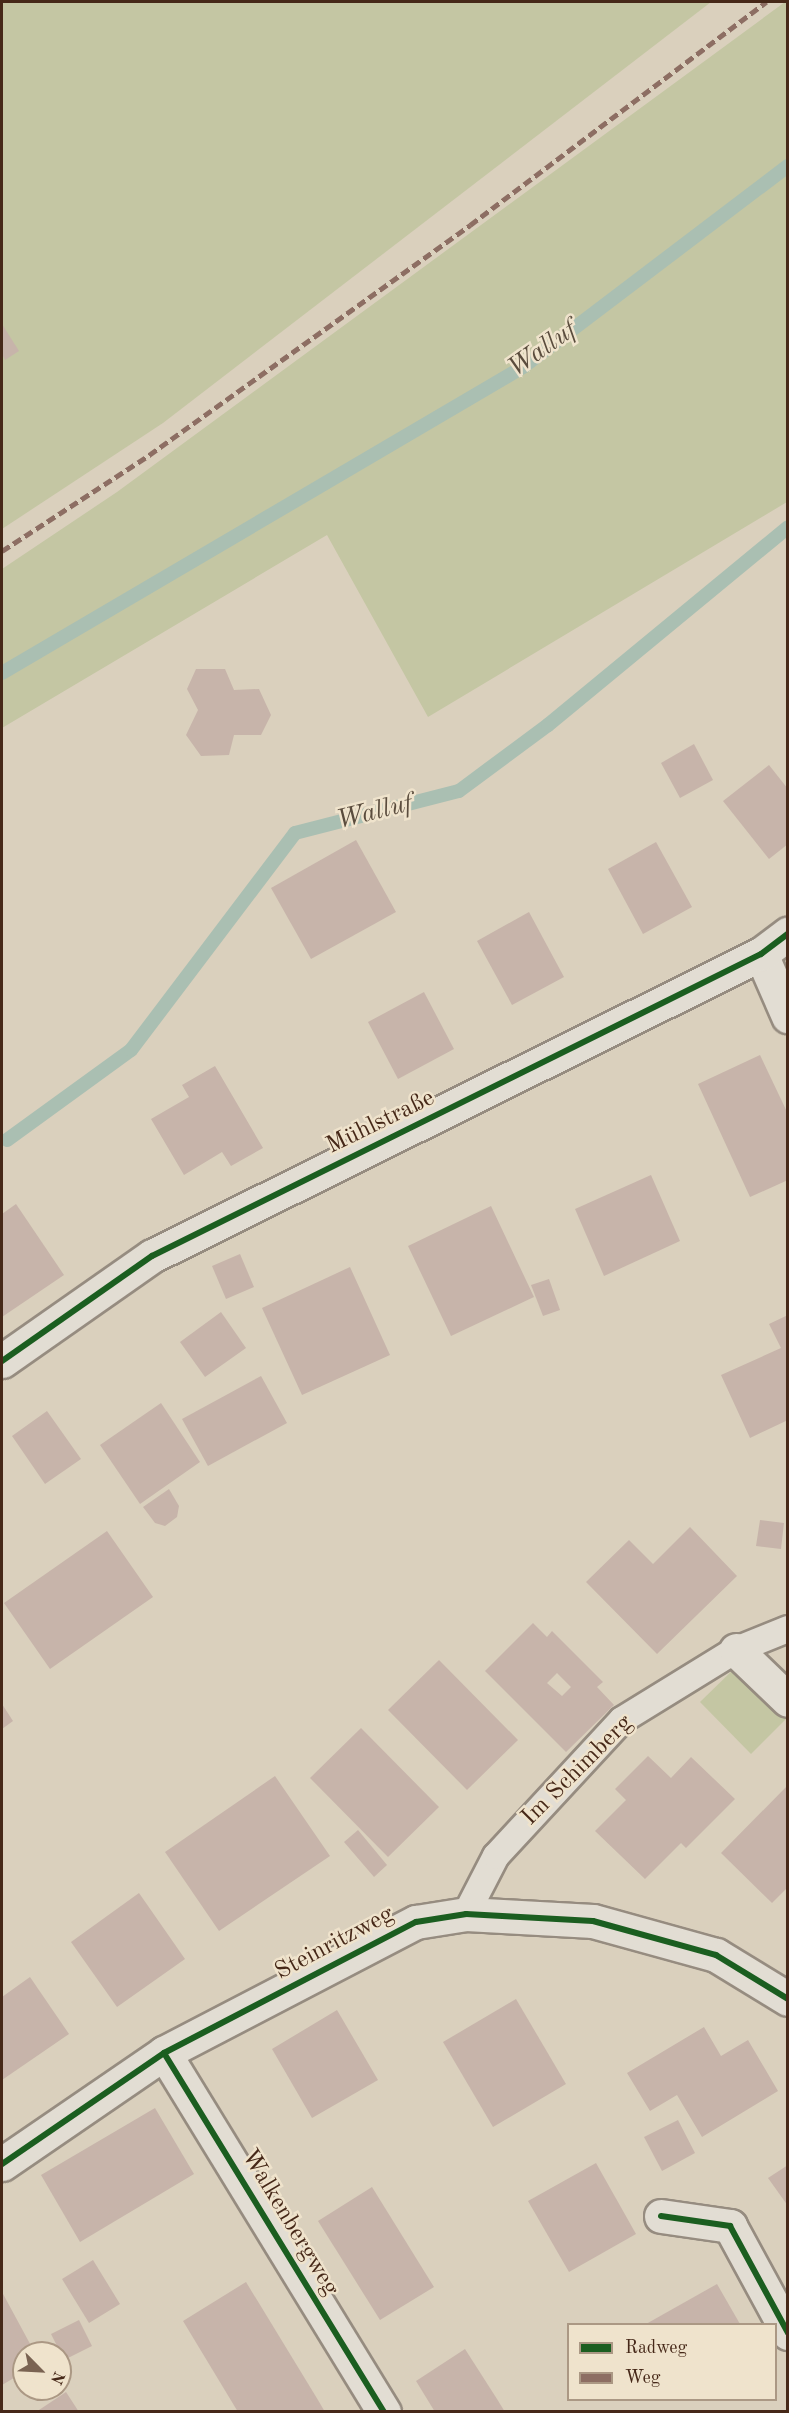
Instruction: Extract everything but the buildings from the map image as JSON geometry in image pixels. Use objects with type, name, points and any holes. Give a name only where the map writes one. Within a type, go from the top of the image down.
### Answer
[{"type":"street","name":"Mühlstraße","points":[[2,1362],[152,1256],[761,954],[788,934]]},
{"type":"street","points":[[761,954],[788,1016]]},
{"type":"street","points":[[736,1650],[788,1700]]},
{"type":"street","name":"Steinritzweg","points":[[2,2164],[164,2053],[416,1922],[466,1914],[593,1921],[716,1955],[788,1999]]},
{"type":"street","name":"Walkenbergweg","points":[[164,2053],[384,2412]]},
{"type":"street","points":[[661,2216],[730,2226],[788,2333]]},
{"type":"lane","name":"Im Schimberg","points":[[466,1914],[496,1856],[622,1720],[736,1650],[788,1629]]},
{"type":"green space","points":[[2,2],[711,2],[163,423],[2,529]]},
{"type":"green space","points":[[788,2],[787,502],[428,717],[327,535],[2,728],[2,569],[117,492]]},
{"type":"green space","points":[[740,1663],[787,1711],[787,1718],[751,1754],[700,1702]]},
{"type":"waterway","name":"Walluf","points":[[2,673],[523,367],[788,166]]},
{"type":"waterway","name":"Walluf","points":[[7,1140],[131,1050],[295,833],[459,791],[548,725],[788,527]]},
{"type":"marked path","points":[[2,551],[149,455],[470,225],[766,2]]},
{"type":"cycle path","points":[[2,1361],[152,1256],[761,954],[788,934]]},
{"type":"cycle path","points":[[2,2164],[164,2053],[416,1922],[466,1914],[593,1921],[716,1955],[788,1999]]},
{"type":"cycle path","points":[[164,2053],[384,2412]]},
{"type":"cycle path","points":[[661,2216],[730,2226],[788,2333]]}]
